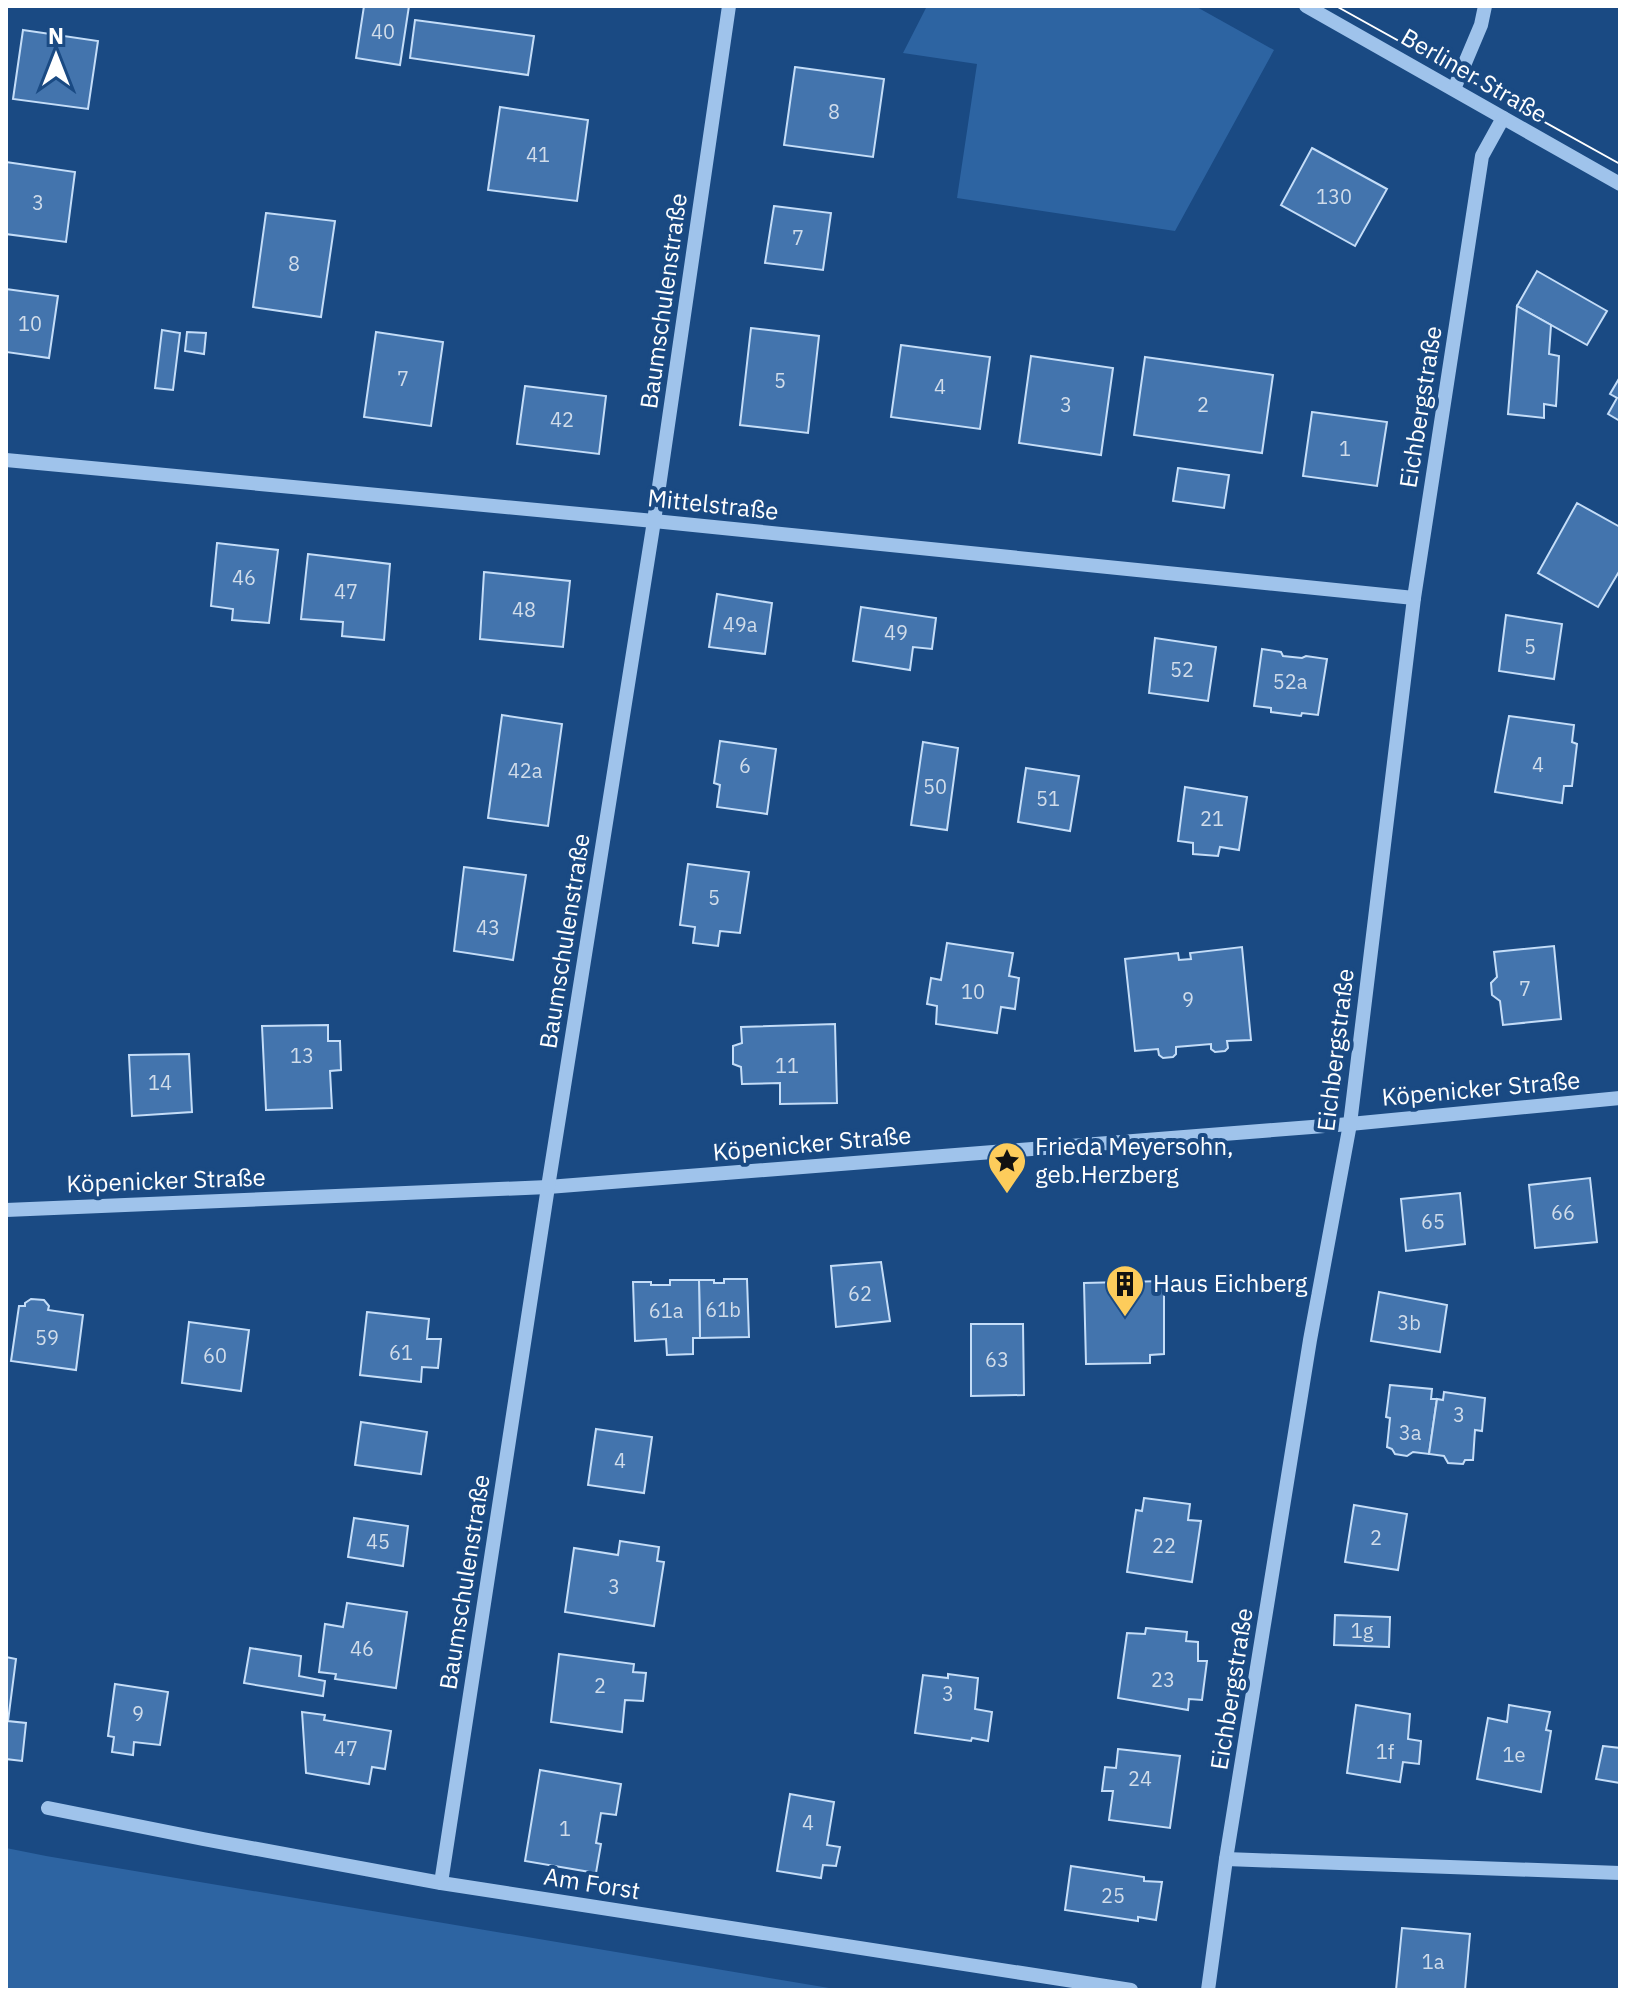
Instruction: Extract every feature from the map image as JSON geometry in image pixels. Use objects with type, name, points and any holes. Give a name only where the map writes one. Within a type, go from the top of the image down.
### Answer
[{"type":"street","name":"Baumschulenstraße","points":[[441,1883],[654,521],[729,6]]},
{"type":"street","name":"Berliner Straße","points":[[1306,6],[1620,184]]},
{"type":"street","points":[[1454,89],[1481,25],[1485,6]]},
{"type":"street","name":"Eichbergstraße","points":[[1208,1990],[1226,1859],[1310,1340],[1350,1124],[1414,598],[1482,156],[1503,118]]},
{"type":"street","name":"Mittelstraße","points":[[6,460],[654,521],[1414,598]]},
{"type":"street","name":"Köpenicker Straße","points":[[6,1210],[548,1187],[1350,1124],[1620,1098]]},
{"type":"street","name":"Am Forst","points":[[48,1808],[441,1883],[1131,1990]]},
{"type":"street","points":[[1226,1859],[1620,1873]]},
{"type":"shaded area","points":[[927,6],[1195,6],[1274,50],[1175,231],[957,198],[977,64],[903,53]]},
{"type":"shaded area","points":[[6,1848],[46,1856],[841,1990],[6,1990]]},
{"type":"building","points":[[364,6],[409,6],[400,65],[356,58]]},
{"type":"building","points":[[415,20],[534,36],[528,75],[410,58]]},
{"type":"building","points":[[23,30],[98,41],[88,109],[13,99]]},
{"type":"building","points":[[795,67],[884,79],[873,157],[784,145]]},
{"type":"building","points":[[500,107],[588,120],[577,201],[488,190]]},
{"type":"building","points":[[1312,148],[1387,189],[1355,246],[1281,205]]},
{"type":"building","points":[[6,162],[75,172],[66,242],[6,234]]},
{"type":"building","points":[[774,206],[831,213],[823,270],[765,263]]},
{"type":"building","points":[[266,213],[335,221],[321,317],[253,307]]},
{"type":"building","points":[[1537,271],[1607,311],[1587,345],[1517,306]]},
{"type":"building","points":[[6,289],[58,296],[49,358],[6,352]]},
{"type":"building","points":[[1517,306],[1551,325],[1549,354],[1559,356],[1556,406],[1544,404],[1544,418],[1508,414]]},
{"type":"building","points":[[751,328],[819,336],[808,433],[740,425]]},
{"type":"building","points":[[162,330],[180,333],[173,390],[155,388]]},
{"type":"building","points":[[187,332],[206,333],[204,354],[185,351]]},
{"type":"building","points":[[376,332],[443,342],[431,426],[364,417]]},
{"type":"building","points":[[901,345],[990,357],[980,429],[891,417]]},
{"type":"building","points":[[1031,356],[1113,368],[1101,455],[1019,443]]},
{"type":"building","points":[[1145,357],[1273,375],[1262,453],[1134,435]]},
{"type":"building","points":[[1620,377],[1620,421],[1608,414],[1617,398],[1610,394]]},
{"type":"building","points":[[525,386],[606,396],[599,454],[517,444]]},
{"type":"building","points":[[1312,412],[1387,422],[1377,486],[1303,476]]},
{"type":"building","points":[[1178,468],[1229,475],[1224,508],[1173,501]]},
{"type":"building","points":[[1577,503],[1620,527],[1620,570],[1598,607],[1538,573]]},
{"type":"building","points":[[217,543],[278,550],[269,623],[232,620],[233,609],[211,606]]},
{"type":"building","points":[[308,554],[390,564],[384,640],[342,636],[343,622],[301,619]]},
{"type":"building","points":[[484,572],[570,581],[563,647],[480,639]]},
{"type":"building","points":[[717,594],[772,603],[765,654],[709,647]]},
{"type":"building","points":[[861,607],[936,618],[932,649],[913,647],[910,670],[853,661]]},
{"type":"building","points":[[1506,615],[1562,624],[1554,679],[1499,671]]},
{"type":"building","points":[[1155,638],[1216,647],[1208,701],[1149,693]]},
{"type":"building","points":[[1262,649],[1281,652],[1283,656],[1327,659],[1318,715],[1271,712],[1271,708],[1254,706]]},
{"type":"building","points":[[502,715],[562,724],[548,826],[488,818]]},
{"type":"building","points":[[1509,716],[1574,725],[1572,742],[1577,744],[1572,786],[1564,786],[1562,803],[1495,792]]},
{"type":"building","points":[[720,741],[776,749],[767,814],[717,807],[720,785],[714,783]]},
{"type":"building","points":[[923,742],[958,748],[947,830],[911,825]]},
{"type":"building","points":[[1026,768],[1079,776],[1070,831],[1018,822]]},
{"type":"building","points":[[1185,787],[1247,797],[1239,850],[1220,847],[1218,856],[1193,854],[1193,843],[1178,841]]},
{"type":"building","points":[[688,864],[749,872],[740,933],[720,931],[718,946],[693,943],[695,927],[680,925]]},
{"type":"building","points":[[464,867],[526,875],[513,960],[454,951]]},
{"type":"building","points":[[947,943],[1013,953],[1009,976],[1019,978],[1015,1009],[1001,1007],[997,1033],[936,1024],[937,1006],[927,1004],[931,978],[941,980]]},
{"type":"building","points":[[1554,946],[1561,1019],[1503,1025],[1500,1001],[1492,995],[1491,983],[1497,977],[1494,952]]},
{"type":"building","points":[[1242,947],[1251,1040],[1227,1041],[1225,1051],[1215,1052],[1211,1044],[1176,1047],[1173,1057],[1163,1058],[1158,1049],[1135,1051],[1125,959],[1178,953],[1179,960],[1191,959],[1190,953]]},
{"type":"building","points":[[835,1024],[837,1103],[780,1104],[780,1083],[742,1084],[741,1067],[733,1064],[733,1046],[742,1043],[741,1027]]},
{"type":"building","points":[[328,1025],[328,1041],[340,1041],[341,1070],[330,1071],[332,1108],[266,1110],[262,1026]]},
{"type":"building","points":[[189,1054],[192,1112],[132,1116],[129,1055]]},
{"type":"building","points":[[1590,1178],[1597,1242],[1535,1248],[1529,1185]]},
{"type":"building","points":[[1460,1193],[1465,1244],[1406,1251],[1401,1199]]},
{"type":"building","points":[[881,1262],[890,1321],[836,1327],[831,1266]]},
{"type":"building","points":[[724,1279],[747,1279],[749,1337],[700,1338],[699,1280],[724,1283]]},
{"type":"building","points":[[670,1280],[699,1280],[700,1338],[693,1338],[693,1354],[667,1355],[666,1339],[635,1341],[633,1282],[670,1285]]},
{"type":"building","name":"Haus Eichberg","points":[[1164,1281],[1164,1354],[1150,1355],[1150,1363],[1086,1364],[1084,1283]]},
{"type":"building","points":[[1379,1292],[1447,1305],[1440,1352],[1371,1341]]},
{"type":"building","points":[[31,1299],[44,1300],[49,1306],[48,1310],[83,1315],[76,1370],[11,1361],[19,1306],[25,1306]]},
{"type":"building","points":[[367,1312],[429,1319],[427,1339],[441,1339],[438,1368],[422,1367],[421,1382],[360,1375]]},
{"type":"building","points":[[189,1322],[249,1330],[241,1391],[182,1383]]},
{"type":"building","points":[[971,1324],[1023,1324],[1024,1395],[971,1396]]},
{"type":"building","points":[[1390,1385],[1432,1389],[1431,1399],[1437,1399],[1429,1454],[1395,1454],[1387,1447],[1390,1418],[1386,1417]]},
{"type":"building","points":[[1444,1392],[1485,1398],[1482,1431],[1475,1430],[1473,1460],[1465,1460],[1463,1464],[1448,1463],[1444,1456],[1429,1454],[1437,1399],[1443,1400]]},
{"type":"building","points":[[361,1422],[427,1432],[421,1474],[355,1465]]},
{"type":"building","points":[[596,1429],[652,1437],[644,1493],[588,1485]]},
{"type":"building","points":[[1144,1498],[1190,1504],[1188,1520],[1201,1521],[1192,1582],[1127,1572],[1136,1510],[1142,1511]]},
{"type":"building","points":[[1354,1505],[1407,1514],[1398,1570],[1345,1562]]},
{"type":"building","points":[[354,1518],[408,1526],[403,1566],[348,1557]]},
{"type":"building","points":[[620,1541],[659,1547],[657,1561],[664,1562],[654,1626],[565,1612],[574,1548],[618,1555]]},
{"type":"building","points":[[347,1603],[407,1612],[396,1688],[335,1679],[336,1674],[319,1672],[325,1624],[343,1627]]},
{"type":"building","points":[[1335,1615],[1390,1617],[1389,1647],[1334,1645]]},
{"type":"building","points":[[1146,1628],[1187,1632],[1186,1641],[1198,1642],[1198,1661],[1207,1661],[1202,1700],[1189,1699],[1188,1710],[1118,1698],[1127,1633],[1145,1634]]},
{"type":"building","points":[[250,1648],[301,1656],[299,1676],[325,1681],[323,1696],[244,1683]]},
{"type":"building","points":[[559,1654],[634,1664],[633,1672],[646,1673],[643,1701],[625,1700],[622,1732],[551,1722]]},
{"type":"building","points":[[6,1657],[16,1659],[8,1721],[26,1723],[22,1761],[6,1759]]},
{"type":"building","points":[[948,1674],[978,1678],[975,1709],[992,1712],[988,1741],[915,1733],[923,1675],[948,1678]]},
{"type":"building","points":[[115,1684],[168,1692],[160,1745],[134,1742],[133,1755],[112,1752],[114,1737],[108,1736]]},
{"type":"building","points":[[1356,1705],[1410,1714],[1408,1739],[1421,1741],[1419,1764],[1403,1762],[1400,1782],[1347,1773]]},
{"type":"building","points":[[1509,1705],[1550,1712],[1546,1730],[1551,1731],[1541,1792],[1477,1779],[1488,1718],[1507,1722]]},
{"type":"building","points":[[302,1712],[325,1715],[324,1720],[391,1731],[385,1769],[372,1767],[369,1784],[306,1773]]},
{"type":"building","points":[[1603,1746],[1620,1748],[1620,1783],[1596,1779]]},
{"type":"building","points":[[1118,1749],[1180,1756],[1170,1828],[1109,1820],[1113,1791],[1102,1791],[1105,1767],[1116,1768]]},
{"type":"building","points":[[540,1770],[621,1784],[616,1815],[601,1813],[596,1843],[601,1844],[596,1873],[525,1861]]},
{"type":"building","points":[[790,1794],[834,1802],[827,1845],[840,1847],[836,1866],[823,1865],[821,1878],[777,1871]]},
{"type":"building","points":[[1071,1866],[1162,1882],[1156,1920],[1138,1917],[1138,1921],[1065,1910]]},
{"type":"building","points":[[1402,1928],[1470,1934],[1465,1990],[1396,1990]]},
{"type":"tram line","points":[[1336,6],[1620,164]]},
{"type":"place","name":"Frieda Meyersohn, geb.Herzberg","points":[[1007,1195]]},
{"type":"place","name":"Haus Eichberg","points":[[1125,1318]]}]
